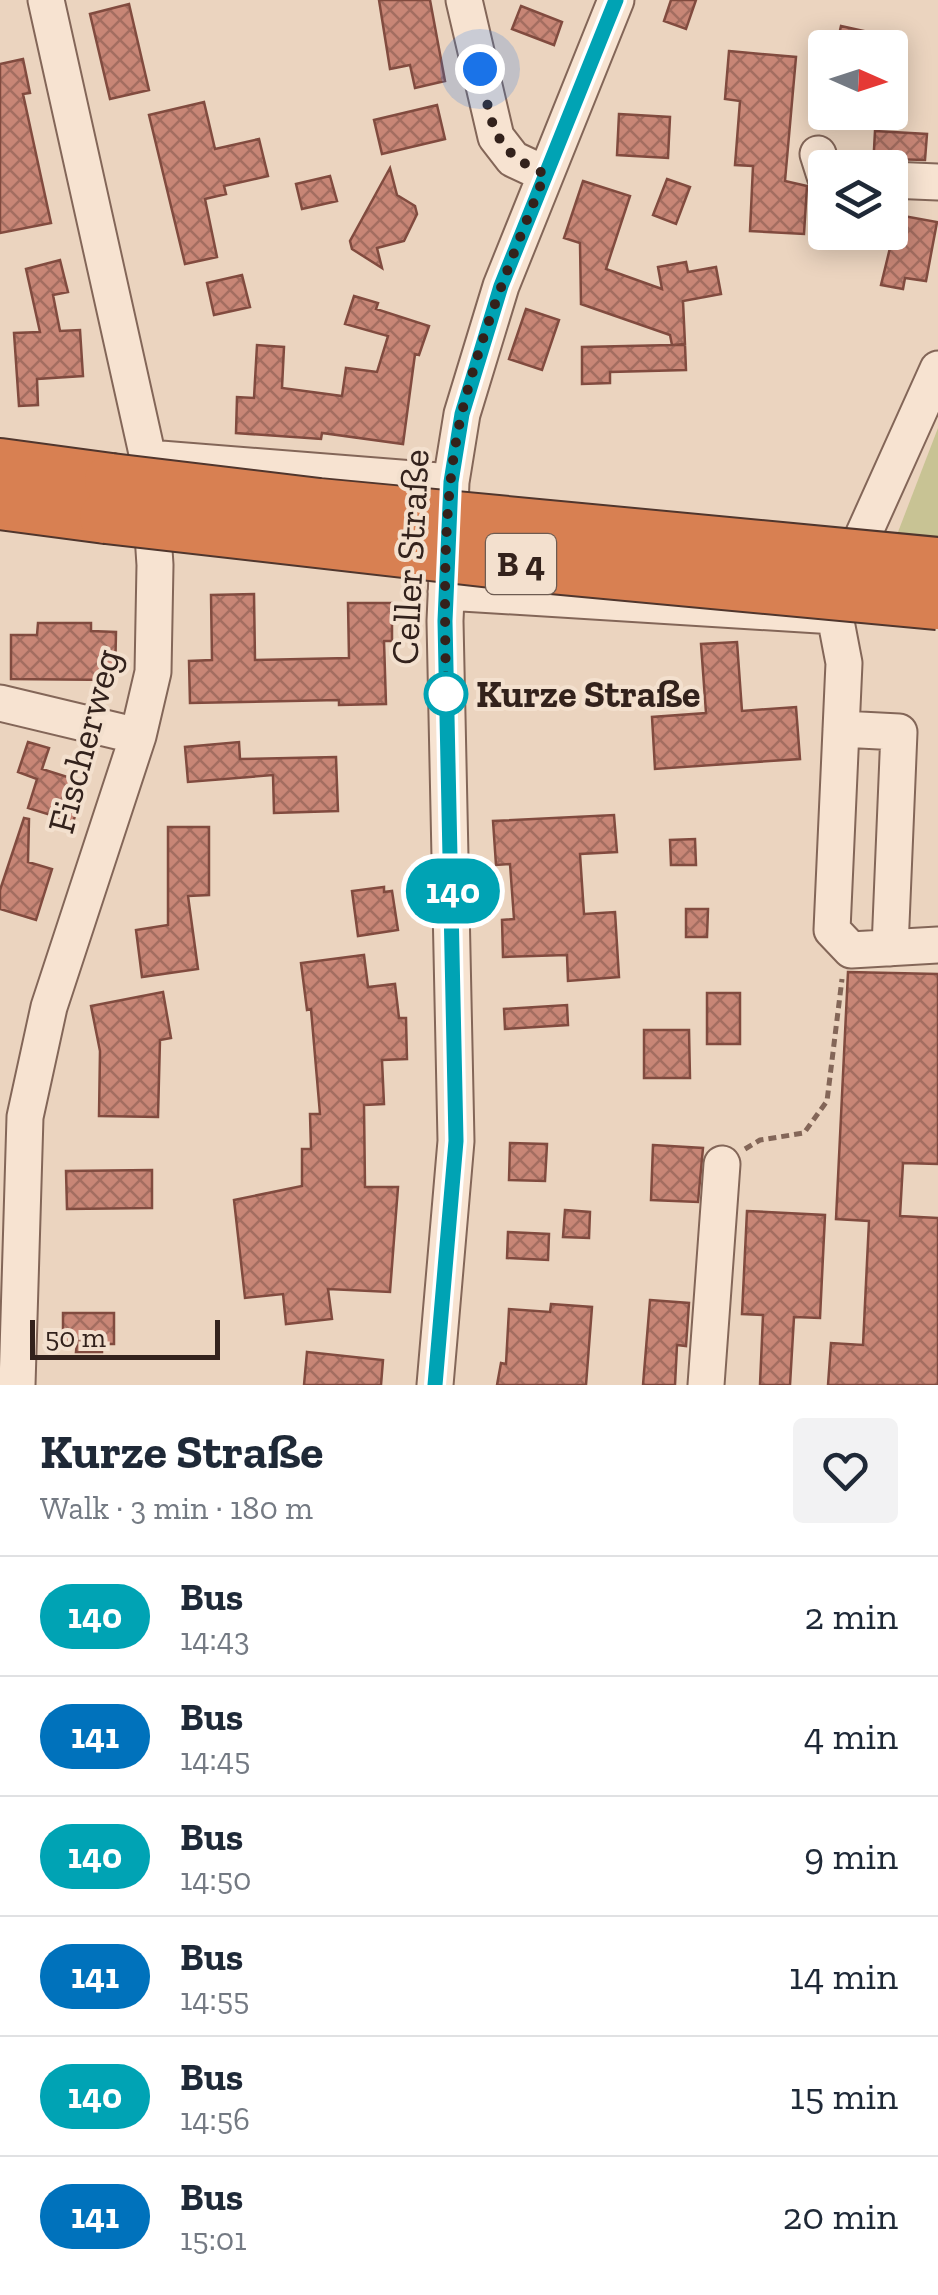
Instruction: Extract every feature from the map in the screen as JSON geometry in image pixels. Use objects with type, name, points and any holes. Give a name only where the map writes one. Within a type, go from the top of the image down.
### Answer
[{"type":"highway","name":"B 4","points":[[0,466],[122,485],[483,560],[938,603]]},
{"type":"highway","name":"B 4","points":[[0,503],[122,485],[938,564]]},
{"type":"street","name":"Fischerweg","points":[[17,1385],[25,1117],[49,1007],[138,736],[153,672],[156,565],[122,485],[46,0]]},
{"type":"street","points":[[464,0],[496,138],[513,159],[545,174]]},
{"type":"street","name":"Celler Straße","points":[[435,1385],[456,1141],[446,592],[451,482],[462,414],[511,290],[545,174],[616,0]]},
{"type":"street","points":[[908,181],[938,182]]},
{"type":"street","points":[[938,368],[839,589],[835,616],[844,663],[832,930],[851,950],[938,945]]},
{"type":"street","points":[[122,485],[451,482]]},
{"type":"street","points":[[446,592],[835,616]]},
{"type":"street","points":[[0,703],[138,736]]},
{"type":"street","points":[[841,729],[900,732],[890,948]]},
{"type":"street","points":[[706,1385],[722,1164]]},
{"type":"path","points":[[722,1164],[760,1140],[804,1133],[827,1101],[842,964],[851,950]]},
{"type":"shaded area","points":[[938,428],[938,548],[893,545]]},
{"type":"building","points":[[379,0],[430,0],[445,81],[415,88],[410,65],[390,69]]},
{"type":"building","points":[[671,0],[696,0],[686,29],[664,21]]},
{"type":"building","points":[[129,4],[149,90],[110,99],[90,14]]},
{"type":"building","points":[[521,6],[562,22],[554,45],[512,29]]},
{"type":"building","points":[[729,51],[796,57],[785,181],[807,186],[804,234],[750,231],[753,166],[735,165],[740,101],[725,99]]},
{"type":"building","points":[[23,59],[30,93],[23,94],[51,223],[0,233],[0,64]]},
{"type":"building","points":[[204,102],[215,149],[259,139],[268,176],[224,186],[226,194],[205,199],[217,257],[185,264],[149,115]]},
{"type":"building","points":[[437,105],[445,139],[382,154],[374,120]]},
{"type":"building","points":[[619,114],[670,117],[668,158],[617,155]]},
{"type":"building","points":[[875,131],[927,134],[925,160],[908,160],[908,150],[874,150]]},
{"type":"building","points":[[390,168],[397,195],[415,206],[417,214],[404,241],[377,248],[382,268],[352,249],[350,241]]},
{"type":"building","points":[[330,176],[337,201],[302,209],[296,184]]},
{"type":"building","points":[[667,179],[690,187],[676,224],[653,215]]},
{"type":"building","points":[[583,181],[630,196],[606,269],[662,289],[658,267],[686,262],[688,272],[716,267],[721,294],[683,301],[685,344],[673,345],[685,345],[686,370],[610,372],[610,383],[582,384],[582,347],[672,345],[670,335],[581,304],[580,243],[564,238]]},
{"type":"building","points":[[908,217],[937,222],[926,281],[905,278],[903,289],[881,285],[890,250],[908,250]]},
{"type":"building","points":[[60,260],[68,292],[53,295],[60,331],[80,330],[83,376],[37,379],[38,405],[19,406],[14,333],[40,332],[26,269]]},
{"type":"building","points":[[242,275],[250,307],[214,315],[207,283]]},
{"type":"building","points":[[354,296],[378,303],[376,309],[429,326],[419,355],[415,354],[403,444],[322,433],[321,439],[236,433],[237,397],[254,398],[257,345],[284,347],[282,388],[342,396],[346,368],[377,372],[388,336],[345,324]]},
{"type":"building","points":[[526,309],[559,320],[542,370],[509,359]]},
{"type":"building","points":[[254,594],[255,660],[349,658],[348,603],[392,603],[392,641],[384,641],[386,704],[339,705],[339,700],[190,703],[189,661],[212,660],[211,595]]},
{"type":"building","points":[[38,623],[91,623],[91,631],[116,632],[115,680],[11,679],[11,635],[37,635]]},
{"type":"building","points":[[737,642],[742,711],[796,707],[800,759],[655,769],[652,717],[706,713],[701,644]]},
{"type":"building","points":[[28,742],[49,748],[42,769],[77,780],[72,796],[81,799],[73,822],[28,808],[37,779],[18,772]]},
{"type":"building","points":[[239,742],[240,759],[336,757],[338,811],[274,813],[273,775],[188,782],[185,747]]},
{"type":"building","points":[[614,815],[617,852],[580,854],[584,914],[615,912],[619,977],[568,981],[567,955],[503,957],[502,920],[514,919],[510,864],[496,865],[493,821]]},
{"type":"building","points":[[24,818],[29,819],[28,862],[52,869],[36,920],[0,909],[0,890]]},
{"type":"building","points":[[168,827],[209,827],[209,895],[188,896],[198,969],[142,977],[136,930],[168,925]]},
{"type":"building","points":[[695,839],[696,865],[671,865],[670,840]]},
{"type":"building","points":[[384,887],[384,892],[392,891],[398,930],[358,936],[352,891]]},
{"type":"building","points":[[686,909],[708,909],[707,937],[686,937]]},
{"type":"building","points":[[364,955],[368,987],[395,984],[399,1018],[406,1018],[407,1059],[382,1060],[384,1104],[364,1105],[365,1187],[398,1187],[390,1292],[328,1289],[332,1319],[286,1324],[283,1294],[245,1298],[234,1200],[302,1186],[302,1149],[311,1149],[310,1114],[320,1114],[311,1009],[307,1010],[301,963]]},
{"type":"building","points":[[848,972],[938,974],[938,1164],[903,1163],[900,1216],[938,1218],[938,1385],[828,1385],[831,1343],[863,1345],[869,1221],[836,1219]]},
{"type":"building","points":[[163,992],[171,1038],[160,1040],[158,1117],[99,1116],[100,1051],[91,1006]]},
{"type":"building","points":[[707,993],[740,993],[740,1044],[707,1044]]},
{"type":"building","points":[[567,1005],[568,1025],[505,1029],[504,1009]]},
{"type":"building","points":[[644,1030],[689,1030],[690,1078],[644,1078]]},
{"type":"building","points":[[510,1143],[547,1144],[545,1181],[509,1180]]},
{"type":"building","points":[[653,1145],[703,1148],[698,1202],[651,1200]]},
{"type":"building","points":[[152,1170],[152,1208],[67,1209],[66,1171]]},
{"type":"building","points":[[565,1210],[590,1212],[589,1238],[563,1237]]},
{"type":"building","points":[[747,1211],[825,1215],[820,1318],[794,1317],[790,1385],[760,1385],[763,1315],[742,1314]]},
{"type":"building","points":[[508,1232],[549,1234],[548,1260],[507,1258]]},
{"type":"building","points":[[650,1300],[689,1303],[686,1346],[677,1345],[675,1385],[643,1385]]},
{"type":"building","points":[[551,1304],[592,1307],[586,1385],[497,1385],[501,1363],[506,1364],[509,1309],[550,1312]]},
{"type":"building","points":[[63,1313],[114,1313],[114,1344],[102,1344],[102,1352],[76,1352],[77,1343],[63,1343]]},
{"type":"building","points":[[307,1352],[383,1360],[381,1385],[304,1385]]},
{"type":"bus line","name":"140","points":[[435,1385],[456,1141],[455,945],[445,621],[451,482],[462,414],[501,286],[616,0]]},
{"type":"place","name":"Kurze Straße","points":[[446,694]]},
{"type":"route","points":[[446,694],[451,482],[462,414],[501,286],[545,174],[513,159],[496,138],[480,69]]}]
